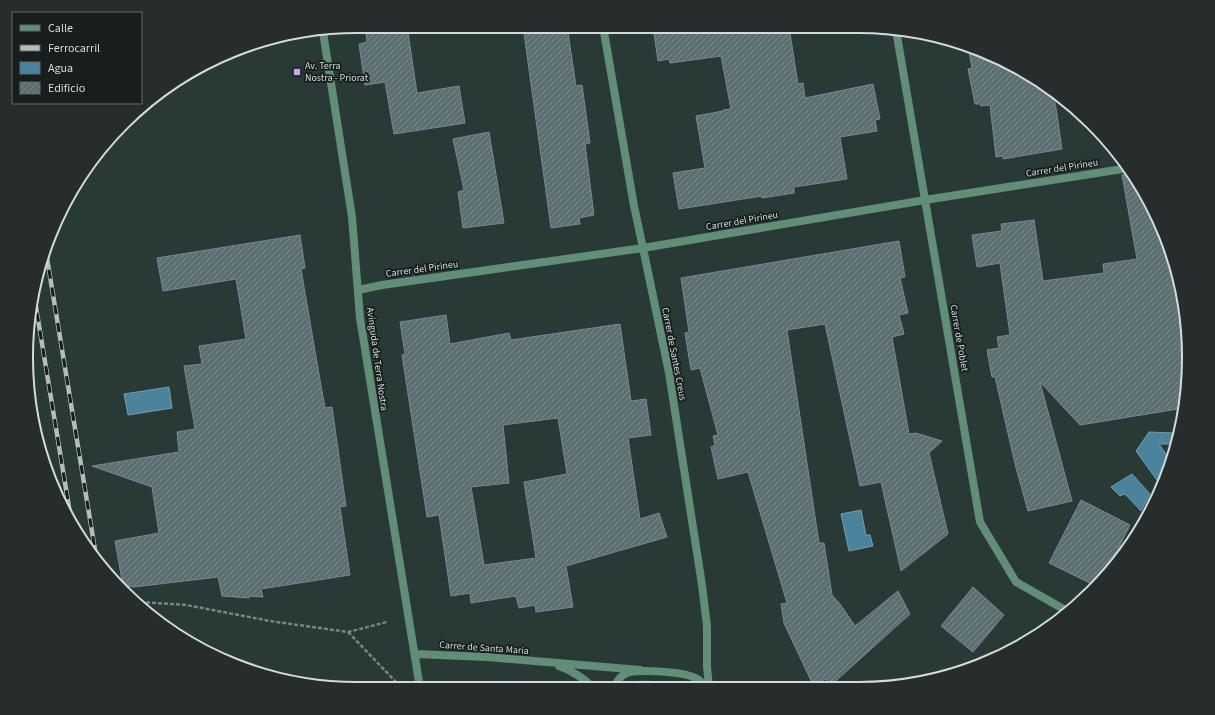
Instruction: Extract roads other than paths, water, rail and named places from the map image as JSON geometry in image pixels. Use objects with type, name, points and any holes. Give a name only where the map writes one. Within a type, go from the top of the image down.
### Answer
[{"type":"street","name":"Carrer de Santes Creus","points":[[604,33],[634,206],[669,373],[702,585],[707,626],[708,682]]},
{"type":"street","name":"Avinguda de Terra Nostra","points":[[324,35],[352,217],[360,318],[419,682]]},
{"type":"street","name":"Carrer de Poblet","points":[[897,36],[980,522],[1016,582],[1062,608]]},
{"type":"street","name":"Carrer del Pirineu","points":[[358,290],[382,285],[644,248],[925,200],[1121,169]]},
{"type":"street","name":"Carrer de Santa Maria","points":[[415,654],[488,657],[551,664],[640,670],[691,676],[702,682]]},
{"type":"street","name":"Carrer de Santa Maria","points":[[551,664],[563,668],[587,682]]},
{"type":"street","points":[[617,682],[624,674],[630,671],[640,670]]},
{"type":"water","points":[[169,387],[172,408],[128,415],[124,394]]},
{"type":"water","points":[[1149,432],[1173,433],[1170,444],[1159,444],[1167,455],[1157,481],[1136,451]]},
{"type":"water","points":[[1132,474],[1150,494],[1141,511],[1125,494],[1120,496],[1111,487]]},
{"type":"water","points":[[861,510],[866,535],[870,535],[873,546],[849,551],[841,514]]},
{"type":"railway","points":[[48,262],[95,547]]},
{"type":"railway","points":[[37,311],[69,507]]},
{"type":"place","name":"Av. Terra Nostra - Priorat","points":[[297,72]]}]
